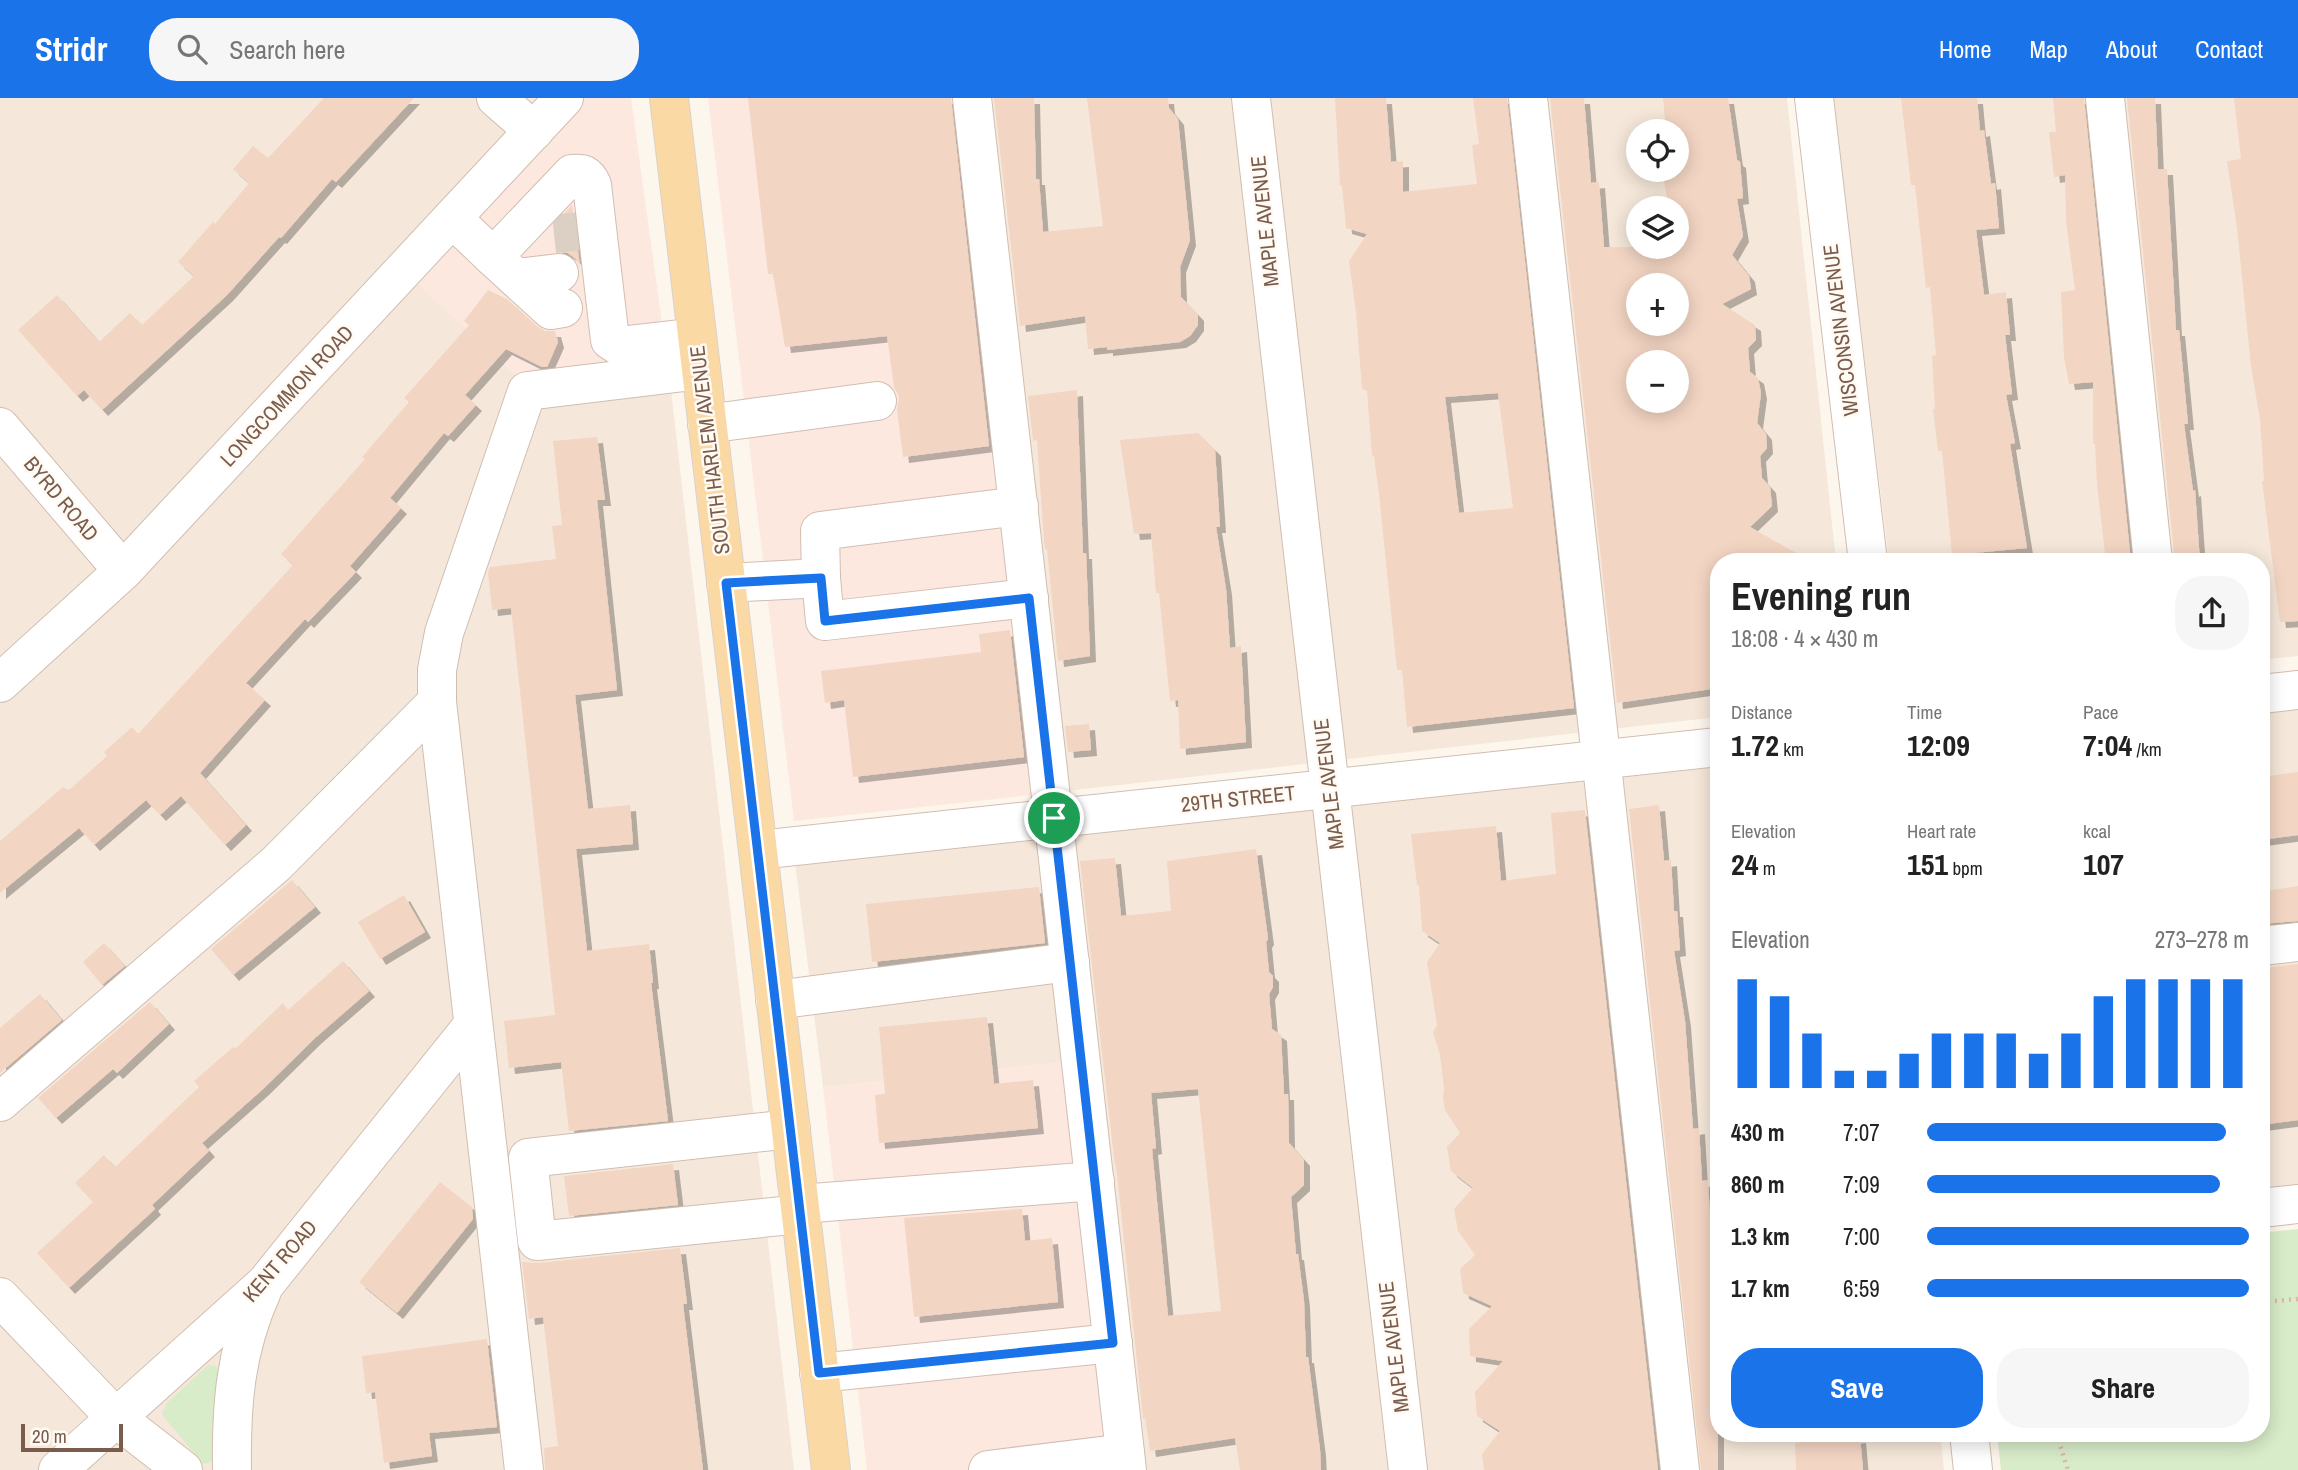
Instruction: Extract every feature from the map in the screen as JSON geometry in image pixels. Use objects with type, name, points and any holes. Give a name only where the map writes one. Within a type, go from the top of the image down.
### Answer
[{"type":"main road","name":"SOUTH HARLEM AVENUE","points":[[668,98],[831,1470]]},
{"type":"street","points":[[496,98],[534,131]]},
{"type":"street","name":"LONGCOMMON ROAD","points":[[0,683],[123,570],[564,98]]},
{"type":"street","points":[[972,98],[1126,1462],[988,1470]]},
{"type":"street","name":"MAPLE AVENUE","points":[[1251,98],[1408,1470]]},
{"type":"street","points":[[1528,98],[1680,1470]]},
{"type":"street","name":"WISCONSIN AVENUE","points":[[1814,98],[1867,553]]},
{"type":"street","points":[[2105,98],[2152,553]]},
{"type":"street","points":[[506,258],[572,174],[581,173],[588,177],[592,185],[580,231],[601,285],[610,340],[619,346],[699,354]]},
{"type":"street","points":[[452,218],[506,258],[551,310],[561,291]]},
{"type":"street","points":[[506,258],[580,231]]},
{"type":"street","points":[[524,1470],[437,702],[437,670],[444,633],[527,391],[699,354]]},
{"type":"street","points":[[707,424],[877,401]]},
{"type":"street","name":"BYRD ROAD","points":[[0,427],[123,570]]},
{"type":"street","points":[[1019,506],[820,531],[825,621],[1029,598]]},
{"type":"street","points":[[726,583],[821,578]]},
{"type":"street","points":[[2270,693],[2298,690]]},
{"type":"street","points":[[0,1102],[277,863],[437,702]]},
{"type":"street","name":"29TH STREET","points":[[758,850],[1710,748]]},
{"type":"street","points":[[2270,945],[2298,942]]},
{"type":"street","points":[[775,1000],[1070,961]]},
{"type":"street","name":"KENT ROAD","points":[[58,1470],[266,1283],[473,1025]]},
{"type":"street","points":[[790,1129],[528,1158],[537,1241],[800,1209],[1095,1181]]},
{"type":"street","points":[[2270,1207],[2298,1204]]},
{"type":"street","points":[[232,1470],[235,1379],[249,1321],[266,1283]]},
{"type":"street","points":[[0,1297],[116,1419],[183,1470]]},
{"type":"street","points":[[819,1373],[1113,1343]]},
{"type":"street","points":[[1970,1442],[1973,1470]]},
{"type":"path","points":[[2270,1301],[2298,1299]]},
{"type":"path","points":[[2060,1442],[2068,1470]]},
{"type":"shaded area","points":[[0,98],[505,98],[670,381],[794,1470],[0,1470]]},
{"type":"shaded area","points":[[505,98],[631,98],[670,381],[540,398],[412,279],[542,134]]},
{"type":"shaded area","points":[[708,98],[977,98],[1058,792],[794,821]]},
{"type":"shaded area","points":[[977,98],[1787,98],[1835,553],[1710,553],[1710,718],[1058,792]]},
{"type":"shaded area","points":[[1833,98],[2298,98],[2298,656],[2270,659],[2270,553],[1888,553]]},
{"type":"shaded area","points":[[2298,698],[2298,1196],[2270,1199],[2270,701]]},
{"type":"shaded area","points":[[1710,768],[1710,1442],[1941,1442],[1944,1470],[1121,1470],[1077,1061],[823,1087],[795,862]]},
{"type":"shaded area","points":[[1077,1061],[1121,1470],[867,1470],[823,1087]]},
{"type":"green space","points":[[2298,1229],[2298,1470],[2001,1470],[1998,1442],[2270,1442],[2270,1232]]},
{"type":"green space","points":[[208,1365],[216,1366],[218,1372],[214,1458],[203,1464],[162,1413],[167,1403]]},
{"type":"building","points":[[324,98],[414,98],[336,182],[332,179],[227,295],[102,410],[84,390],[77,396],[18,330],[57,295],[99,342],[130,313],[142,325],[194,276],[178,262],[213,222],[215,224],[249,183],[233,169],[253,146],[268,158]]},
{"type":"building","points":[[748,98],[951,98],[989,446],[903,457],[897,410],[899,397],[894,387],[887,336],[785,347],[773,274],[768,274]]},
{"type":"building","points":[[994,98],[1034,98],[1036,179],[1039,179],[1043,232],[1103,226],[1087,98],[1168,98],[1169,108],[1178,119],[1190,240],[1180,267],[1181,297],[1198,315],[1198,325],[1190,336],[1180,342],[1107,350],[1107,347],[1088,349],[1085,316],[1020,326]]},
{"type":"building","points":[[1335,98],[1386,98],[1391,162],[1403,161],[1403,192],[1477,184],[1472,145],[1479,144],[1473,98],[1507,98],[1574,708],[1407,727],[1402,670],[1397,670],[1367,391],[1362,389],[1349,261],[1367,234],[1346,228],[1342,185],[1340,186]],"holes":[[[1498,393],[1513,508],[1459,513],[1445,397]]]},
{"type":"building","points":[[1550,98],[1584,98],[1591,183],[1599,182],[1604,247],[1626,247],[1626,259],[1689,259],[1689,196],[1667,196],[1664,182],[1689,182],[1689,119],[1665,119],[1663,98],[1728,98],[1737,160],[1740,162],[1743,198],[1737,199],[1743,236],[1732,255],[1749,276],[1751,289],[1722,304],[1755,325],[1756,340],[1748,348],[1750,372],[1758,378],[1761,393],[1757,423],[1766,434],[1767,448],[1760,456],[1762,478],[1770,487],[1772,506],[1750,527],[1796,553],[1710,553],[1710,689],[1617,703]]},
{"type":"building","points":[[1901,98],[1977,98],[1980,131],[1984,130],[1991,184],[1995,183],[1999,228],[1976,230],[1984,295],[2006,292],[2010,335],[2005,335],[2012,394],[2006,395],[2015,443],[2010,444],[2027,548],[1952,553],[1942,451],[1938,451],[1933,409],[1932,356],[1936,355],[1930,287],[1926,288],[1915,185],[1911,185]]},
{"type":"building","points":[[2053,98],[2084,98],[2130,553],[2105,553],[2093,444],[2093,382],[2069,384],[2064,357],[2061,292],[2075,290],[2066,221],[2065,175],[2054,177],[2049,132],[2056,132]]},
{"type":"building","points":[[2127,98],[2155,98],[2158,169],[2167,169],[2176,330],[2179,330],[2188,424],[2184,424],[2193,491],[2195,490],[2199,553],[2174,553]]},
{"type":"building","points":[[2234,98],[2298,98],[2298,621],[2280,622],[2262,481],[2260,420],[2251,366],[2237,228],[2227,161],[2241,159]]},
{"type":"building","points":[[572,205],[580,267],[576,259],[568,253],[557,251],[554,224]]},
{"type":"building","points":[[488,290],[507,299],[545,331],[555,331],[558,342],[547,367],[506,349],[465,395],[476,405],[448,436],[444,433],[390,498],[401,508],[350,566],[356,572],[308,622],[305,619],[246,683],[265,700],[200,773],[246,825],[225,845],[181,796],[160,815],[146,800],[94,845],[79,828],[0,893],[0,841],[63,787],[69,790],[107,756],[104,752],[132,727],[138,734],[293,565],[281,554],[365,459],[362,457],[409,402],[404,398],[469,325],[464,321]]},
{"type":"building","points":[[1077,390],[1090,656],[1058,661],[1044,541],[1037,440],[1033,441],[1028,396]]},
{"type":"building","points":[[1198,433],[1215,450],[1220,527],[1216,527],[1226,589],[1230,648],[1241,646],[1246,742],[1180,749],[1178,700],[1170,701],[1151,533],[1134,534],[1120,440]]},
{"type":"building","points":[[597,437],[605,500],[597,500],[617,690],[575,695],[588,809],[630,805],[633,844],[576,849],[587,951],[649,944],[651,983],[668,1121],[569,1131],[561,1062],[509,1068],[504,1021],[555,1015],[511,608],[492,610],[488,573],[490,567],[556,559],[552,526],[562,525],[553,441]]},
{"type":"building","points":[[1010,630],[1024,757],[853,777],[844,700],[825,703],[821,671],[981,652],[979,634]]},
{"type":"building","points":[[1089,724],[1091,750],[1068,752],[1065,726]]},
{"type":"building","points":[[2298,772],[2298,835],[2270,839],[2270,776]]},
{"type":"building","points":[[1659,805],[1664,861],[1671,860],[1680,950],[1674,951],[1685,1021],[1693,1129],[1699,1128],[1702,1181],[1708,1180],[1710,1442],[1718,1442],[1718,1470],[1701,1470],[1629,809]]},
{"type":"building","points":[[1585,810],[1658,1470],[1484,1470],[1482,1454],[1500,1431],[1477,1416],[1475,1392],[1503,1361],[1470,1356],[1469,1329],[1492,1306],[1463,1293],[1460,1269],[1475,1255],[1458,1231],[1454,1209],[1473,1188],[1451,1171],[1447,1147],[1460,1133],[1445,1110],[1440,1055],[1433,1032],[1437,1025],[1427,962],[1440,943],[1422,931],[1419,885],[1411,834],[1496,826],[1501,881],[1556,874],[1551,813]]},
{"type":"building","points":[[1256,849],[1268,939],[1269,972],[1273,976],[1273,987],[1269,994],[1272,1029],[1281,1035],[1284,1094],[1288,1094],[1289,1143],[1304,1160],[1304,1185],[1291,1197],[1296,1254],[1304,1301],[1306,1357],[1321,1470],[1240,1470],[1235,1438],[1150,1451],[1143,1418],[1080,861],[1115,858],[1121,916],[1171,911],[1167,861]],"holes":[[[1198,1089],[1221,1311],[1168,1316],[1152,1149],[1156,1148],[1151,1093]]]},
{"type":"building","points":[[292,880],[315,907],[233,975],[211,949]]},
{"type":"building","points":[[2298,886],[2298,921],[2270,923],[2270,891]]},
{"type":"building","points":[[1039,887],[1045,943],[872,962],[866,904]]},
{"type":"building","points":[[404,895],[425,932],[380,959],[358,922]]},
{"type":"building","points":[[104,943],[125,966],[102,985],[83,962]]},
{"type":"building","points":[[343,961],[369,991],[202,1143],[209,1151],[152,1205],[155,1209],[69,1288],[37,1253],[93,1202],[75,1183],[104,1155],[115,1167],[199,1087],[194,1081],[233,1047],[235,1049],[283,1003],[288,1010]]},
{"type":"building","points":[[2298,964],[2298,1120],[2270,1124],[2270,967]]},
{"type":"building","points":[[40,994],[62,1020],[0,1073],[0,1028]]},
{"type":"building","points":[[150,1002],[169,1024],[117,1073],[113,1069],[56,1118],[38,1098]]},
{"type":"building","points":[[987,1017],[994,1084],[1033,1080],[1038,1128],[879,1143],[875,1095],[885,1094],[879,1027]]},
{"type":"building","points":[[673,1164],[678,1205],[569,1216],[564,1176]]},
{"type":"building","points":[[440,1182],[472,1207],[473,1219],[397,1313],[359,1282]]},
{"type":"building","points":[[1022,1209],[1025,1241],[1052,1238],[1058,1302],[914,1317],[904,1218]]},
{"type":"building","points":[[680,1248],[687,1304],[683,1304],[703,1470],[545,1470],[544,1448],[558,1446],[543,1317],[529,1319],[522,1262],[539,1263]]},
{"type":"building","points":[[487,1339],[497,1427],[429,1433],[432,1456],[384,1463],[375,1392],[366,1393],[362,1356]]},
{"type":"building","points":[[1860,1442],[1863,1470],[1796,1470],[1795,1443]]},
{"type":"tunnel","points":[[554,234],[590,230]]},
{"type":"route","points":[[821,578],[825,621],[1029,598],[1054,818],[1113,1343],[819,1373],[726,583],[821,578]]}]
